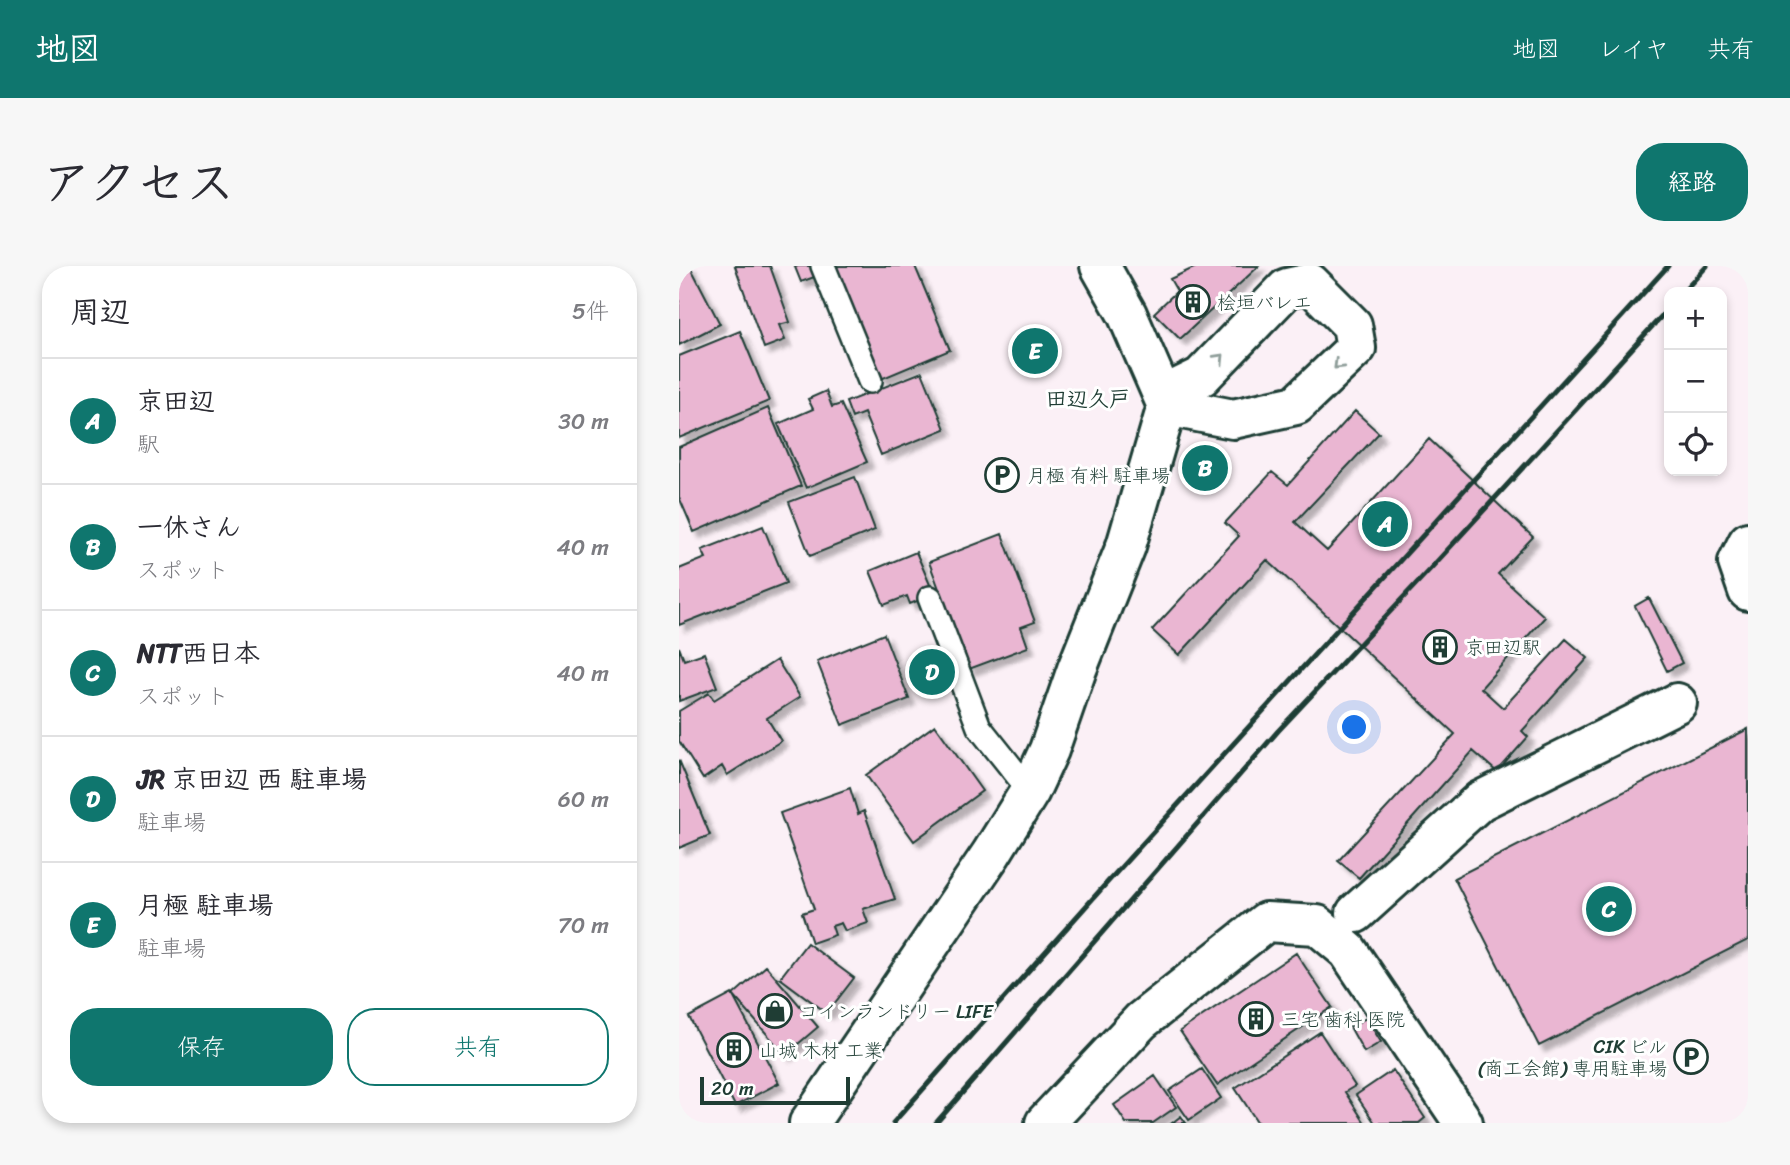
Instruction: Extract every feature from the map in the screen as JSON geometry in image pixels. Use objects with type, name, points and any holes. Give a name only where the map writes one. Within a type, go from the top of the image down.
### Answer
[{"type":"street","points":[[809,1123],[991,854],[1030,791],[1049,750],[1077,669],[1126,546],[1165,400],[1127,314],[1100,266]]},
{"type":"street","points":[[1310,283],[1352,325],[1356,348],[1296,405],[1233,419],[1165,400],[1201,377],[1287,288],[1310,283]]},
{"type":"street","points":[[1748,542],[1738,562],[1748,591]]},
{"type":"street","points":[[1356,913],[1480,801],[1677,703]]},
{"type":"street","points":[[1046,1123],[1141,1021],[1266,922],[1317,925],[1348,951],[1462,1123]]},
{"type":"lane","points":[[823,266],[870,381]]},
{"type":"lane","points":[[930,598],[979,727],[1030,791]]},
{"type":"building","points":[[679,266],[690,266],[720,324],[679,345]]},
{"type":"building","points":[[735,266],[770,266],[790,322],[779,325],[785,340],[764,348]]},
{"type":"building","points":[[812,266],[817,276],[801,282],[795,267]]},
{"type":"building","points":[[833,266],[915,266],[950,350],[881,379]]},
{"type":"building","name":"桧垣バレエ","points":[[1198,266],[1259,266],[1180,339],[1154,313],[1177,291],[1170,279]]},
{"type":"building","points":[[740,331],[769,401],[679,438],[679,356]]},
{"type":"building","points":[[922,372],[945,429],[881,455],[864,413],[852,418],[846,402]]},
{"type":"building","points":[[826,391],[832,407],[841,404],[867,462],[806,488],[778,424],[813,409],[808,399]]},
{"type":"building","points":[[768,408],[801,486],[694,532],[679,497],[679,447]]},
{"type":"building","name":"京田辺駅","points":[[1355,411],[1379,433],[1295,522],[1327,551],[1429,439],[1533,537],[1498,574],[1545,617],[1481,688],[1503,708],[1566,639],[1588,658],[1522,731],[1528,737],[1497,772],[1473,751],[1359,878],[1338,861],[1455,734],[1267,560],[1179,655],[1152,630],[1239,536],[1225,523],[1272,472],[1288,485]]},
{"type":"building","points":[[855,477],[875,530],[810,556],[789,502]]},
{"type":"building","points":[[763,526],[786,583],[679,625],[679,569],[706,558],[702,550]]},
{"type":"building","points":[[1002,534],[1035,622],[1021,627],[1028,647],[969,669],[929,562]]},
{"type":"building","points":[[916,552],[934,594],[910,604],[907,596],[884,605],[870,571]]},
{"type":"building","points":[[1649,598],[1682,663],[1667,671],[1635,606]]},
{"type":"building","points":[[884,634],[909,699],[842,725],[817,661]]},
{"type":"building","points":[[679,647],[684,660],[704,653],[717,687],[679,701]]},
{"type":"building","points":[[777,660],[800,697],[767,718],[781,741],[727,775],[722,766],[703,779],[679,741],[679,711],[709,693],[714,700]]},
{"type":"building","points":[[935,725],[982,791],[914,841],[866,775]]},
{"type":"building","points":[[1748,729],[1748,940],[1539,1046],[1454,878]]},
{"type":"building","points":[[679,760],[710,835],[679,848]]},
{"type":"building","points":[[850,788],[858,814],[864,811],[895,899],[863,909],[868,923],[845,931],[841,923],[832,926],[835,935],[812,943],[802,913],[814,909],[780,813]]},
{"type":"building","points":[[807,943],[854,978],[827,1013],[780,978]]},
{"type":"building","name":"三宅 歯科 医院","points":[[1296,953],[1332,1007],[1217,1085],[1180,1031]]},
{"type":"building","name":"コインランドリー LIFE","points":[[766,966],[818,1027],[785,1055],[733,995]]},
{"type":"building","name":"山城 木材 工業","points":[[732,994],[779,1083],[735,1106],[689,1017]]},
{"type":"building","points":[[1366,1018],[1381,1042],[1364,1052],[1350,1027]]},
{"type":"building","points":[[1320,1032],[1355,1086],[1345,1092],[1365,1123],[1258,1123],[1235,1088]]},
{"type":"building","points":[[1202,1069],[1221,1098],[1189,1120],[1169,1091]]},
{"type":"building","points":[[1393,1070],[1425,1118],[1419,1123],[1375,1123],[1356,1095]]},
{"type":"building","points":[[1155,1076],[1176,1107],[1153,1123],[1126,1123],[1114,1105]]},
{"type":"building","points":[[1181,1116],[1186,1123],[1172,1123]]},
{"type":"railway","points":[[893,1123],[1104,886],[1668,266]]},
{"type":"railway","points":[[1688,287],[1707,266]]},
{"type":"railway","points":[[936,1123],[1278,731],[1664,313]]},
{"type":"place","name":"桧垣バレエ","points":[[1193,302]]},
{"type":"place","name":"月極 駐車場","points":[[1035,351]]},
{"type":"place","name":"一休さん","points":[[1205,468]]},
{"type":"place","name":"月極 有料 駐車場","points":[[1002,475]]},
{"type":"place","name":"京田辺","points":[[1385,524]]},
{"type":"place","name":"京田辺駅","points":[[1440,647]]},
{"type":"place","name":"JR 京田辺 西 駐車場","points":[[932,672]]},
{"type":"place","name":"NTT西日本","points":[[1609,909]]},
{"type":"place","name":"コインランドリー LIFE","points":[[775,1011]]},
{"type":"place","name":"三宅 歯科 医院","points":[[1256,1019]]},
{"type":"place","name":"山城 木材 工業","points":[[734,1050]]},
{"type":"place","name":"CIK ビル (商工会館) 専用駐車場","points":[[1691,1057]]},
{"type":"district","name":"田辺久戸","points":[[1088,399]]}]
